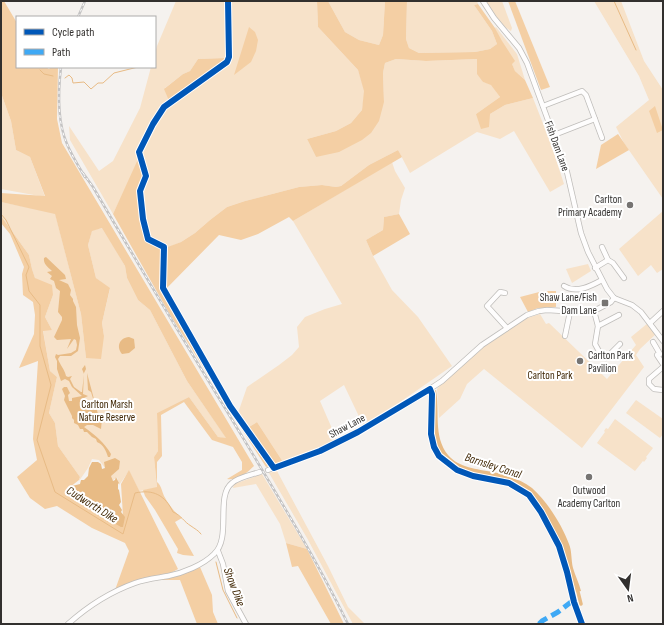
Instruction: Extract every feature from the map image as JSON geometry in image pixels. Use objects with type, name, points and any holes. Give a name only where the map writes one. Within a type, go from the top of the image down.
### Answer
[{"type":"street","name":"Fish Dam Lane","points":[[483,1],[494,18],[519,48],[528,63],[569,178],[581,233],[595,268],[614,298]]},
{"type":"street","points":[[543,106],[582,91],[586,95],[602,138]]},
{"type":"street","points":[[554,136],[595,119]]},
{"type":"street","points":[[602,247],[608,260],[613,263],[624,278]]},
{"type":"street","points":[[595,268],[608,260]]},
{"type":"street","points":[[565,286],[571,290],[583,288],[602,280]]},
{"type":"street","points":[[505,293],[500,292],[487,306],[507,328]]},
{"type":"street","points":[[614,298],[632,304],[650,323],[663,341]]},
{"type":"street","name":"Shaw Lane","points":[[268,470],[320,451],[357,433],[410,402],[442,381],[482,345],[521,318],[539,311],[594,311],[611,302],[614,298]]},
{"type":"street","points":[[594,311],[598,326],[595,344],[604,359],[620,344]]},
{"type":"street","points":[[650,323],[663,311]]},
{"type":"street","points":[[565,336],[570,312]]},
{"type":"street","points":[[598,326],[619,316]]},
{"type":"street","points":[[653,342],[660,354],[655,356],[663,366],[649,379],[649,384],[654,389],[662,390],[662,396]]},
{"type":"street","points":[[68,624],[85,609],[108,595],[136,582],[169,576],[194,567],[213,556],[218,551],[222,539],[224,498],[227,490],[231,484],[236,481],[260,472]]},
{"type":"street","points":[[218,551],[223,564],[228,591],[246,624]]},
{"type":"green space","points":[[176,1],[225,1],[225,58],[198,59],[190,71],[183,74],[165,88],[170,103],[167,109],[231,63],[230,1],[317,1],[318,27],[358,70],[365,91],[362,110],[351,123],[336,131],[307,139],[316,157],[384,102],[383,73],[385,63],[396,59],[426,61],[477,59],[483,82],[491,84],[500,97],[476,114],[490,114],[505,105],[533,98],[551,144],[564,184],[550,192],[514,131],[500,139],[477,132],[410,173],[398,150],[369,165],[341,186],[336,187],[322,185],[299,187],[227,207],[195,233],[181,242],[167,248],[150,236],[144,218],[143,191],[149,176],[142,154],[113,214],[70,140],[69,126],[99,171],[113,161],[140,108],[151,68],[156,68],[157,46]]},
{"type":"green space","points":[[328,1],[385,1],[383,35],[379,45],[359,40],[345,32]]},
{"type":"green space","points":[[407,1],[477,1],[478,4],[474,5],[492,31],[497,44],[490,49],[475,52],[419,53],[409,48],[406,39]]},
{"type":"green space","points":[[486,1],[502,1],[512,28],[511,31],[500,22]]},
{"type":"green space","points":[[594,1],[621,1],[644,61],[663,90],[663,199],[624,143],[616,127],[649,100],[639,76]]},
{"type":"green space","points":[[496,27],[517,54],[525,80],[515,71],[495,28]]},
{"type":"green space","points":[[1,93],[11,121],[16,150],[30,157],[45,197],[1,189]]},
{"type":"green space","points":[[392,162],[395,171],[405,188],[399,214],[384,217],[383,230],[366,240],[392,290],[418,317],[452,366],[364,427],[344,385],[320,401],[337,440],[283,462],[257,422],[249,427],[238,413],[247,387],[292,355],[299,347],[297,327],[305,317],[342,304],[293,221]]},
{"type":"green space","name":"Carlton Marsh Nature Reserve","points":[[1,202],[55,213],[81,314],[86,358],[104,336],[102,323],[110,289],[96,278],[88,245],[92,230],[103,228],[125,266],[127,278],[138,300],[150,310],[187,381],[227,439],[218,437],[189,397],[157,413],[158,451],[154,457],[157,488],[139,491],[129,471],[119,485],[117,477],[112,481],[111,476],[99,460],[92,459],[79,481],[80,477],[58,446],[55,423],[49,413],[57,377],[50,371],[43,330],[52,330],[45,317],[53,295],[35,278],[29,255],[1,216]]},
{"type":"green space","points":[[663,211],[663,269],[657,273],[651,265],[638,276],[619,249]]},
{"type":"green space","points":[[588,264],[591,271],[572,283],[566,269]]},
{"type":"green space","name":"Carlton Park","points":[[540,314],[546,324],[549,323],[607,379],[636,345],[631,337],[648,323],[656,334],[640,349],[636,355],[644,367],[582,448],[484,369],[467,384],[460,399],[439,418],[437,389],[441,384],[475,353],[500,333],[513,325]]},
{"type":"green space","points":[[636,400],[663,419],[663,434],[660,438],[626,413]]},
{"type":"green space","points":[[615,419],[653,448],[644,462],[643,461],[635,471],[597,443],[605,432],[604,431],[606,428],[608,429]]},
{"type":"green space","points":[[277,471],[328,566],[348,607],[365,624],[353,624],[307,538],[269,473]]},
{"type":"green space","points":[[262,474],[307,549],[286,543],[280,524],[256,484],[233,488],[234,484]]},
{"type":"shaded area","points":[[1,1],[4,1],[16,21],[16,68],[58,68],[57,119],[62,143],[254,466],[238,478],[227,479],[242,470],[242,462],[233,447],[212,440],[184,402],[161,415],[162,456],[157,462],[157,482],[170,505],[182,518],[175,522],[194,556],[177,553],[178,549],[145,496],[143,490],[157,487],[154,457],[158,451],[157,413],[189,397],[218,437],[226,438],[187,381],[150,310],[138,300],[127,278],[125,266],[102,228],[92,231],[88,245],[96,278],[110,288],[102,323],[104,336],[101,359],[86,358],[81,314],[55,214],[1,202],[1,193],[45,196],[30,157],[16,150],[11,121],[1,93]]},
{"type":"shaded area","points":[[317,1],[328,1],[345,32],[359,40],[379,45],[383,35],[385,1],[407,1],[406,39],[409,48],[419,53],[475,52],[490,49],[497,44],[492,31],[474,5],[478,4],[515,61],[512,64],[515,71],[525,80],[533,98],[505,105],[490,114],[489,127],[481,129],[476,114],[500,97],[491,85],[483,82],[477,74],[477,59],[426,61],[396,59],[385,63],[383,73],[384,102],[379,121],[371,133],[362,140],[339,152],[316,157],[307,139],[336,131],[351,123],[362,110],[364,91],[358,70],[318,27]]},
{"type":"shaded area","points":[[508,1],[515,1],[550,87],[541,90]]},
{"type":"shaded area","points":[[249,27],[255,32],[258,40],[256,51],[251,62],[234,75]]},
{"type":"shaded area","points":[[225,58],[225,65],[217,68],[170,103],[164,89],[183,74],[190,71],[198,59]]},
{"type":"shaded area","points":[[655,106],[663,130],[657,133],[649,111]]},
{"type":"shaded area","points":[[618,134],[629,150],[596,169],[601,145]]},
{"type":"shaded area","points":[[398,150],[402,157],[293,221],[289,217],[258,234],[241,240],[219,235],[164,291],[238,413],[234,416],[169,313],[113,214],[139,157],[146,176],[141,182],[139,190],[142,222],[145,235],[148,242],[158,247],[165,248],[181,242],[195,233],[227,207],[299,187],[322,185],[336,187],[341,186],[369,165]]},
{"type":"shaded area","points":[[399,214],[410,234],[373,256],[366,240],[383,230],[384,217]]},
{"type":"shaded area","points":[[1,216],[29,255],[35,278],[52,285],[53,295],[45,317],[52,330],[43,331],[50,371],[57,377],[49,413],[55,423],[58,446],[80,477],[79,480],[65,491],[120,524],[123,516],[121,484],[129,470],[178,569],[169,574],[115,590],[129,551],[125,543],[92,528],[57,506],[45,509],[30,498],[17,477],[37,460],[33,439],[38,361],[19,368],[34,334],[35,315],[33,302],[23,295],[22,274],[24,267],[10,234],[1,223]]},
{"type":"shaded area","points":[[46,257],[65,275],[66,279],[59,280],[68,284],[71,290],[70,295],[76,307],[77,325],[80,338],[78,351],[71,356],[60,356],[58,359],[66,376],[72,376],[70,379],[74,387],[81,392],[84,375],[83,394],[88,396],[84,398],[85,403],[91,403],[86,407],[90,410],[95,405],[91,392],[88,390],[87,373],[98,414],[102,419],[101,429],[93,425],[87,425],[84,427],[106,446],[111,454],[110,457],[108,457],[104,448],[97,442],[96,439],[87,432],[84,432],[83,429],[80,429],[78,425],[74,423],[64,400],[65,396],[62,389],[64,387],[67,387],[70,393],[68,395],[69,401],[72,401],[72,398],[82,396],[72,387],[69,381],[65,379],[61,381],[55,357],[56,354],[71,353],[76,350],[77,345],[76,340],[74,339],[67,349],[71,339],[57,340],[54,337],[62,320],[62,317],[58,312],[60,291],[56,288],[54,281],[50,279],[52,276],[47,272],[52,271],[44,262],[44,258]]},
{"type":"shaded area","points":[[543,291],[556,291],[556,307],[538,308],[528,312],[520,297]]},
{"type":"shaded area","points":[[129,337],[134,339],[135,348],[129,353],[122,354],[119,349],[120,343],[123,339]]},
{"type":"shaded area","points":[[85,365],[86,369],[84,374],[82,369]]},
{"type":"shaded area","name":"Barnsley Canal","points":[[436,390],[440,440],[448,455],[457,463],[475,469],[503,474],[518,480],[528,485],[538,493],[554,514],[566,537],[571,550],[573,568],[581,591],[576,592],[553,531],[544,513],[531,497],[514,485],[454,467],[445,461],[438,452],[435,445],[433,430],[433,392]]},
{"type":"shaded area","points":[[257,422],[283,462],[266,467],[241,428],[249,427]]},
{"type":"shaded area","points":[[115,458],[120,461],[119,469],[111,476],[113,481],[116,477],[119,483],[118,489],[121,502],[119,505],[122,510],[121,512],[125,517],[123,527],[112,522],[107,513],[101,513],[93,508],[93,502],[81,492],[70,492],[69,490],[72,486],[80,484],[81,480],[84,480],[88,476],[89,468],[92,462],[98,462],[101,464],[102,469],[105,468],[104,462]]},
{"type":"shaded area","points":[[286,543],[307,549],[344,624],[331,624],[298,566],[292,567]]},
{"type":"shaded area","points":[[200,567],[212,595],[213,612],[218,624],[197,624],[180,580],[155,580],[177,576]]},
{"type":"waterway","points":[[614,1],[636,50]]},
{"type":"waterway","points":[[65,78],[69,75],[72,78],[73,83],[84,82],[91,89],[98,83],[103,83],[114,73],[134,68]]},
{"type":"waterway","points":[[40,70],[44,74],[53,76]]},
{"type":"waterway","name":"Cudworth Dike","points":[[1,214],[6,220],[29,267],[26,275],[29,291],[40,305],[40,346],[51,385],[37,440],[55,492],[123,534],[135,493],[153,493],[162,497],[173,512],[201,534]]},
{"type":"waterway","name":"Shaw Dike","points":[[216,562],[223,590],[237,618]]},
{"type":"waterway","name":"Barnsley Canal","points":[[577,588],[581,604]]},
{"type":"railway","points":[[78,16],[85,1]]},
{"type":"railway","points":[[61,68],[59,106],[61,126],[69,148],[85,177]]},
{"type":"railway","points":[[83,173],[93,187],[275,491],[320,570],[348,624]]},
{"type":"marked path","points":[[539,624],[571,602],[572,607]]},
{"type":"cycle path","points":[[228,1],[229,57],[227,62],[164,107],[153,124],[139,152],[146,176],[140,191],[143,219],[148,239],[164,247],[163,288],[230,406],[274,468],[320,451],[358,432],[430,389],[432,394],[431,434],[434,447],[439,456],[457,470],[473,476],[509,483],[529,495],[541,512],[559,546],[574,602],[582,624]]},
{"type":"place","name":"Carlton Primary Academy","points":[[630,205]]},
{"type":"place","name":"Shaw Lane/Fish Dam Lane","points":[[605,303]]},
{"type":"place","name":"Carlton Park Pavilion","points":[[580,361]]},
{"type":"place","name":"Outwood Academy Carlton","points":[[589,477]]}]
